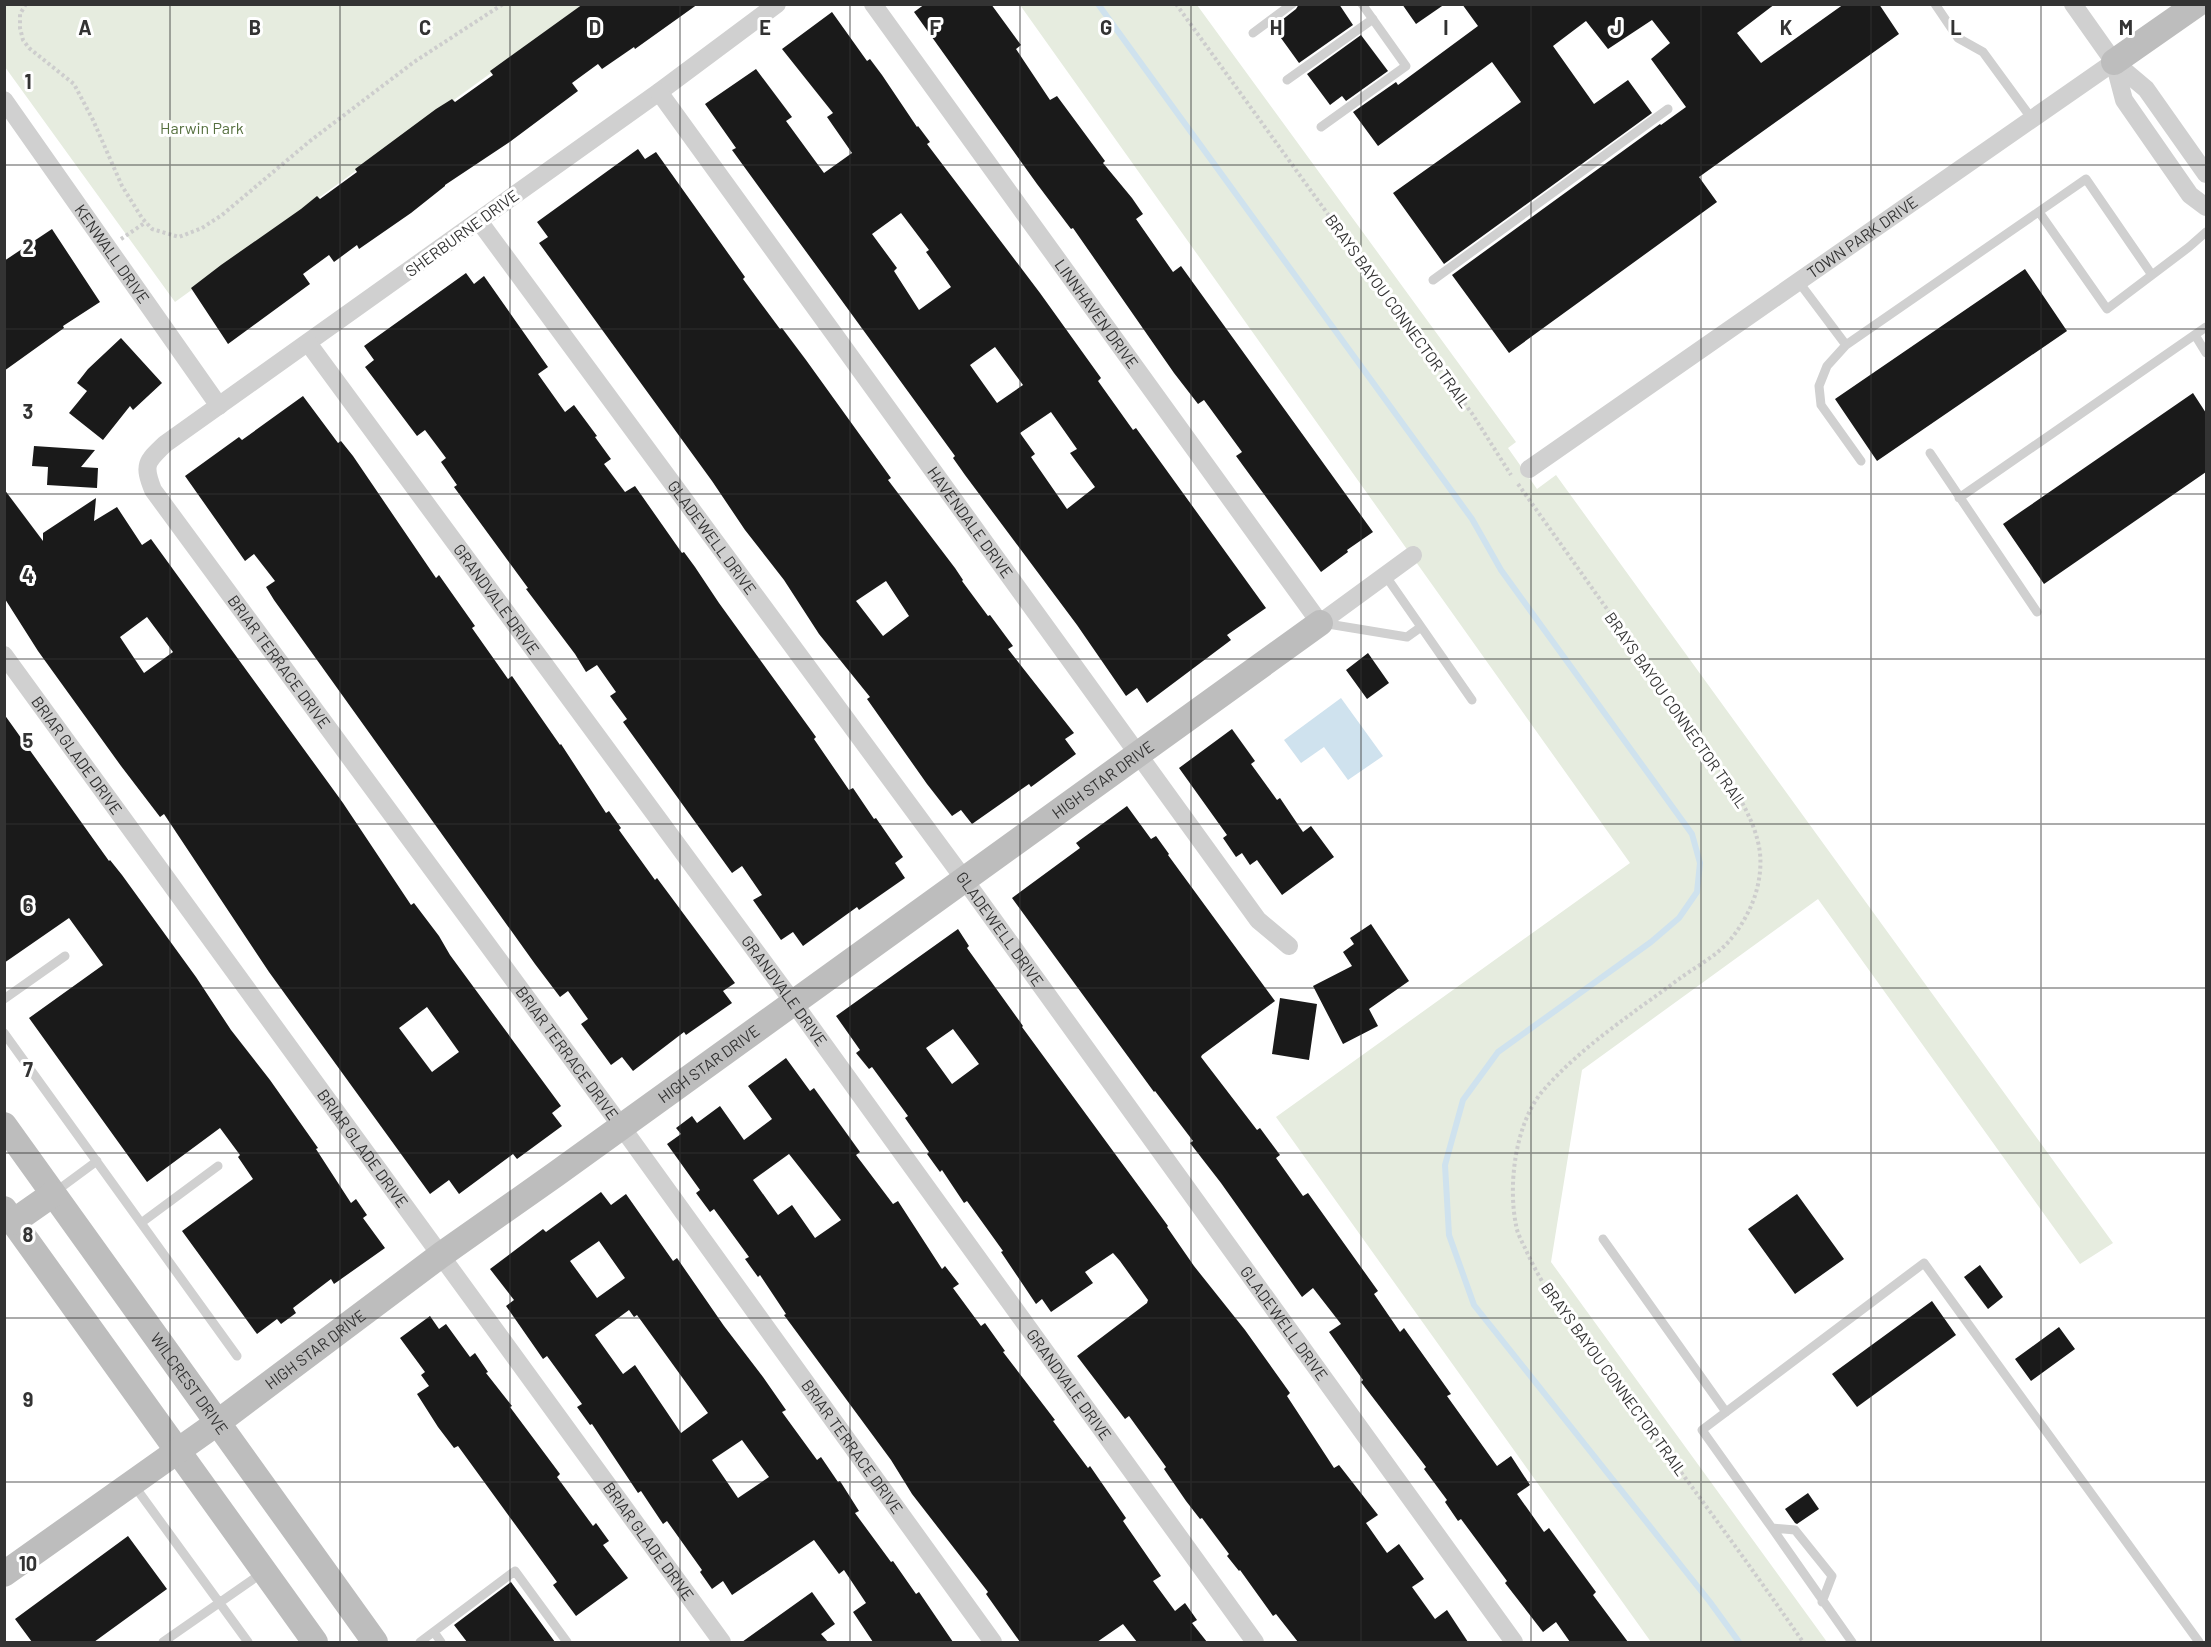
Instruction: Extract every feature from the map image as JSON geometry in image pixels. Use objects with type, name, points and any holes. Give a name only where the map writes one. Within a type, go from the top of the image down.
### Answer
[{"type":"street","name":"SHERBURNE DRIVE","points":[[148,463],[165,444],[659,92],[777,4]]},
{"type":"street","name":"LINNHAVEN DRIVE","points":[[873,4],[1320,623]]},
{"type":"street","points":[[2073,4],[2114,62],[2146,89],[2206,174]]},
{"type":"street","name":"TOWN PARK DRIVE","points":[[1528,469],[2197,4]]},
{"type":"street","points":[[2114,62],[2124,100],[2190,195],[2206,207]]},
{"type":"street","name":"HAVENDALE DRIVE","points":[[659,92],[1258,920],[1289,946]]},
{"type":"street","name":"KENWALL DRIVE","points":[[4,100],[219,406]]},
{"type":"street","name":"GLADEWELL DRIVE","points":[[478,220],[964,879],[1514,1642]]},
{"type":"street","name":"GRANDVALE DRIVE","points":[[308,343],[793,1002],[1255,1642]]},
{"type":"street","name":"BRIAR TERRACE DRIVE","points":[[148,463],[146,473],[153,490],[621,1126],[993,1642]]},
{"type":"street","name":"HIGH STAR DRIVE","points":[[4,1574],[217,1423],[441,1255],[1413,555]]},
{"type":"street","name":"BRIAR GLADE DRIVE","points":[[4,655],[722,1642]]},
{"type":"street","name":"WILCREST DRIVE","points":[[4,1125],[375,1642]]},
{"type":"street","points":[[53,1194],[7,1220],[315,1642]]},
{"type":"lane","points":[[1253,33],[1292,4]]},
{"type":"lane","points":[[1321,127],[1406,66],[1362,4]]},
{"type":"lane","points":[[1935,4],[1959,38],[1983,52],[2032,119]]},
{"type":"lane","points":[[1287,80],[1373,19]]},
{"type":"lane","points":[[1432,280],[1668,109]]},
{"type":"lane","points":[[1861,461],[1821,405],[1819,386],[1827,366],[1846,345],[2086,179],[2152,275]]},
{"type":"lane","points":[[2039,212],[2108,309],[2206,232]]},
{"type":"lane","points":[[1798,281],[1846,345]]},
{"type":"lane","points":[[1959,498],[2206,327]]},
{"type":"lane","points":[[2195,335],[2206,353]]},
{"type":"lane","points":[[1930,453],[2037,612]]},
{"type":"lane","points":[[1385,575],[1472,700]]},
{"type":"lane","points":[[1320,623],[1407,637],[1421,627]]},
{"type":"lane","points":[[4,999],[65,956]]},
{"type":"lane","points":[[4,1033],[237,1356]]},
{"type":"lane","points":[[53,1194],[97,1161]]},
{"type":"lane","points":[[141,1223],[218,1166]]},
{"type":"lane","points":[[1603,1239],[1726,1412]]},
{"type":"lane","points":[[1852,1642],[1702,1430],[1924,1263],[2199,1642]]},
{"type":"lane","points":[[132,1483],[248,1642]]},
{"type":"lane","points":[[1772,1528],[1795,1530],[1832,1576],[1822,1602]]},
{"type":"lane","points":[[163,1642],[264,1571]]},
{"type":"lane","points":[[420,1642],[515,1571],[567,1642]]},
{"type":"lane","points":[[434,1632],[441,1642]]},
{"type":"path","points":[[26,4],[21,14],[22,40],[74,84],[93,120],[122,186],[152,230],[179,237],[202,228],[222,214],[309,141],[414,62],[503,4]]},
{"type":"path","name":"BRAYS BAYOU CONNECTOR TRAIL","points":[[1176,4],[1473,415],[1502,462],[1735,789],[1754,825],[1760,853],[1759,880],[1752,905],[1741,924],[1728,943],[1607,1032],[1539,1095],[1516,1149],[1512,1192],[1516,1228],[1535,1270],[1559,1307],[1708,1507],[1803,1642]]},
{"type":"path","points":[[108,248],[146,222]]},
{"type":"green space","name":"Harwin Park","points":[[4,5],[585,5],[175,302],[5,67]]},
{"type":"green space","points":[[1020,5],[1197,5],[1516,442],[1508,448],[1537,489],[1556,475],[2113,1243],[2080,1264],[1818,899],[1582,1070],[1551,1262],[1827,1642],[1651,1642],[1276,1117],[1630,863]]},
{"type":"water","points":[[1341,698],[1383,756],[1348,780],[1324,747],[1301,763],[1284,740]]},
{"type":"building","points":[[583,4],[698,4],[635,49],[634,47],[602,69],[598,64],[572,83],[578,91],[359,249],[357,245],[334,262],[329,255],[303,274],[310,284],[228,344],[191,288],[317,196],[320,199],[357,172],[355,169],[436,109],[452,99],[455,102],[493,75],[490,71]]},
{"type":"building","points":[[925,4],[991,4],[1021,45],[1016,49],[1050,100],[1057,96],[1105,161],[1103,163],[1143,214],[1136,219],[1173,272],[1181,266],[1373,532],[1321,572],[1236,456],[1242,452],[1204,400],[1198,404],[1174,373],[1073,228],[1071,229],[1037,184],[914,12]]},
{"type":"building","points":[[1299,4],[1339,4],[1353,25],[1299,63],[1273,27]]},
{"type":"building","points":[[1402,4],[1445,4],[1416,24]]},
{"type":"building","points":[[1462,4],[1775,4],[1737,33],[1761,63],[1844,4],[1879,4],[1899,34],[1699,177],[1717,202],[1509,353],[1452,275],[1686,107],[1651,59],[1670,43],[1652,20],[1608,49],[1586,21],[1553,46],[1594,104],[1628,80],[1652,113],[1444,264],[1393,193],[1521,102],[1492,62],[1378,146],[1353,112],[1396,82],[1398,85],[1478,26]]},
{"type":"building","points":[[832,12],[867,61],[870,59],[882,75],[917,127],[930,142],[927,144],[1101,378],[1098,381],[1133,430],[1136,428],[1266,608],[1227,635],[1231,640],[1147,703],[1137,688],[1126,696],[1077,625],[965,475],[953,458],[955,456],[732,150],[736,148],[705,104],[756,69],[792,117],[786,121],[824,173],[852,153],[827,117],[833,113],[782,49]],"holes":[[[901,213],[929,250],[926,252],[951,287],[919,310],[894,271],[897,268],[872,234]],[[995,347],[1023,385],[997,403],[970,365]],[[1051,412],[1077,449],[1070,453],[1095,487],[1067,509],[1031,457],[1035,454],[1020,433]]]},
{"type":"building","points":[[1361,35],[1388,71],[1346,101],[1342,96],[1330,105],[1307,74]]},
{"type":"building","points":[[638,149],[645,159],[656,152],[745,277],[743,279],[806,360],[891,478],[888,480],[955,568],[988,616],[990,615],[1013,646],[1008,649],[1074,733],[1065,739],[1076,754],[1031,787],[1029,784],[972,824],[961,810],[952,816],[867,699],[870,697],[819,634],[784,580],[745,530],[539,243],[548,237],[537,222]],"holes":[[[886,581],[909,616],[883,636],[856,601]]]},
{"type":"building","points":[[52,229],[100,302],[63,326],[64,328],[4,371],[4,261]]},
{"type":"building","points":[[2025,269],[2067,331],[1877,461],[1835,399]]},
{"type":"building","points":[[466,273],[474,284],[484,276],[548,367],[538,374],[565,412],[574,405],[611,459],[604,464],[625,492],[635,486],[816,737],[814,739],[849,790],[853,788],[903,857],[895,863],[905,878],[859,910],[857,907],[803,946],[793,932],[781,940],[753,900],[762,895],[742,866],[732,873],[623,722],[627,719],[610,696],[616,692],[597,665],[586,672],[454,487],[457,485],[441,462],[446,458],[425,430],[417,436],[365,367],[374,360],[364,346]]},
{"type":"building","points":[[121,338],[162,383],[133,410],[130,406],[103,440],[69,413],[87,391],[77,383],[88,369]]},
{"type":"building","points":[[2193,393],[2206,413],[2206,472],[2044,584],[2003,524]]},
{"type":"building","points":[[303,396],[338,443],[341,441],[353,456],[436,578],[439,575],[475,626],[472,628],[508,679],[512,676],[561,744],[606,813],[609,811],[621,828],[619,830],[655,880],[657,878],[735,983],[723,991],[732,1003],[686,1035],[684,1032],[633,1071],[622,1057],[611,1065],[581,1024],[588,1019],[568,991],[560,997],[535,964],[274,600],[266,587],[275,581],[254,554],[245,561],[185,476],[239,437],[242,440]]},
{"type":"building","points":[[34,446],[95,450],[81,467],[98,468],[97,488],[47,485],[48,467],[32,466]]},
{"type":"building","points":[[4,489],[43,541],[43,533],[96,498],[94,521],[117,507],[142,545],[151,539],[343,803],[411,905],[414,903],[439,936],[450,955],[561,1106],[552,1113],[562,1126],[517,1159],[513,1154],[459,1194],[449,1180],[430,1194],[269,972],[164,814],[160,817],[121,766],[38,651],[5,599]],"holes":[[[147,617],[173,652],[144,673],[120,637]],[[427,1007],[459,1052],[432,1072],[399,1028]]]},
{"type":"building","points":[[1368,653],[1389,683],[1367,699],[1346,670]]},
{"type":"building","points":[[4,714],[109,861],[122,875],[196,977],[231,1030],[270,1080],[318,1148],[316,1149],[351,1203],[356,1199],[367,1215],[363,1218],[385,1248],[334,1284],[331,1279],[293,1308],[296,1313],[281,1324],[277,1319],[257,1334],[182,1231],[253,1179],[238,1157],[240,1155],[220,1128],[147,1182],[29,1018],[103,965],[69,918],[4,963]]},
{"type":"building","points":[[1232,729],[1255,761],[1251,764],[1277,800],[1280,798],[1303,832],[1311,826],[1334,857],[1282,895],[1257,860],[1250,865],[1242,853],[1236,857],[1223,838],[1227,835],[1179,768]]},
{"type":"building","points":[[1127,806],[1151,839],[1156,836],[1275,1001],[1201,1057],[1257,1130],[1260,1128],[1280,1155],[1276,1158],[1303,1196],[1308,1193],[1378,1291],[1374,1294],[1400,1332],[1404,1328],[1451,1394],[1447,1396],[1497,1466],[1511,1456],[1530,1485],[1517,1494],[1544,1532],[1549,1528],[1596,1592],[1593,1595],[1628,1642],[1570,1642],[1556,1622],[1543,1632],[1505,1583],[1507,1581],[1461,1519],[1458,1521],[1445,1502],[1447,1500],[1424,1469],[1426,1467],[1361,1382],[1363,1380],[1329,1332],[1341,1324],[1313,1288],[1302,1297],[1190,1143],[1193,1141],[1154,1092],[1012,898],[1080,848],[1076,843]]},
{"type":"building","points":[[1371,924],[1409,981],[1369,1009],[1378,1026],[1343,1044],[1313,986],[1352,966],[1343,952],[1354,944],[1350,938]]},
{"type":"building","points":[[958,929],[969,946],[967,948],[1022,1027],[1168,1226],[1194,1266],[1245,1330],[1290,1393],[1287,1396],[1334,1468],[1339,1465],[1378,1515],[1366,1523],[1387,1553],[1399,1544],[1424,1579],[1412,1587],[1435,1619],[1447,1610],[1468,1642],[1298,1642],[1276,1614],[1273,1616],[1227,1556],[1229,1554],[1186,1501],[1164,1469],[1166,1467],[1129,1416],[1125,1419],[1077,1356],[1147,1303],[1148,1300],[1120,1261],[1113,1253],[1085,1272],[1093,1283],[1051,1312],[1042,1299],[1036,1304],[1001,1252],[1003,1251],[967,1201],[964,1203],[942,1170],[940,1172],[927,1154],[929,1152],[905,1118],[908,1116],[872,1067],[869,1069],[856,1053],[860,1050],[836,1016]],"holes":[[[953,1029],[979,1064],[952,1084],[926,1048]]]},
{"type":"building","points":[[1280,998],[1317,1004],[1309,1060],[1272,1054]]},
{"type":"building","points":[[786,1058],[810,1091],[814,1088],[860,1152],[856,1155],[893,1204],[898,1201],[942,1269],[945,1266],[959,1284],[953,1288],[981,1326],[985,1323],[1005,1351],[1003,1352],[1088,1468],[1090,1466],[1126,1518],[1123,1521],[1161,1576],[1153,1581],[1175,1611],[1185,1603],[1197,1620],[1192,1623],[1207,1642],[1137,1642],[1123,1624],[1097,1642],[1020,1642],[986,1594],[988,1592],[912,1494],[891,1460],[784,1315],[786,1314],[760,1275],[758,1277],[745,1259],[749,1257],[714,1209],[710,1212],[696,1193],[700,1190],[667,1144],[681,1134],[676,1128],[692,1116],[697,1123],[720,1106],[744,1140],[772,1119],[748,1086]],"holes":[[[789,1154],[841,1220],[815,1238],[792,1205],[778,1215],[753,1180]]]},
{"type":"building","points":[[601,1192],[611,1205],[626,1194],[673,1261],[677,1258],[763,1377],[786,1410],[782,1412],[817,1460],[821,1457],[838,1482],[840,1481],[859,1511],[855,1513],[916,1594],[919,1592],[953,1642],[873,1642],[853,1612],[866,1603],[844,1570],[839,1574],[814,1540],[732,1595],[723,1581],[712,1589],[700,1572],[702,1570],[667,1521],[663,1524],[641,1491],[638,1493],[592,1424],[590,1425],[577,1407],[582,1404],[547,1356],[543,1359],[506,1306],[514,1300],[490,1269],[543,1229],[546,1232]],"holes":[[[599,1241],[625,1278],[597,1298],[570,1261]],[[629,1310],[634,1317],[637,1315],[708,1413],[681,1433],[635,1365],[623,1374],[595,1335]],[[742,1440],[769,1477],[738,1498],[712,1460]]]},
{"type":"building","points":[[1797,1194],[1844,1259],[1795,1294],[1748,1229]]},
{"type":"building","points":[[1980,1265],[2003,1297],[1988,1309],[1964,1277]]},
{"type":"building","points":[[1932,1301],[1956,1335],[1857,1407],[1832,1374]]},
{"type":"building","points":[[430,1316],[439,1329],[446,1324],[470,1357],[475,1353],[488,1372],[486,1373],[560,1474],[557,1477],[593,1526],[596,1523],[609,1541],[603,1545],[628,1578],[576,1616],[553,1585],[557,1582],[458,1446],[454,1448],[438,1427],[417,1394],[429,1386],[421,1375],[425,1372],[400,1338]]},
{"type":"building","points":[[2059,1327],[2075,1349],[2031,1381],[2015,1359]]},
{"type":"building","points":[[1808,1493],[1819,1509],[1797,1524],[1785,1509]]},
{"type":"building","points":[[128,1536],[167,1589],[94,1642],[32,1642],[15,1619]]},
{"type":"building","points":[[511,1582],[555,1642],[467,1642],[454,1625]]},
{"type":"building","points":[[812,1592],[835,1624],[821,1634],[828,1642],[742,1642]]},
{"type":"waterway","points":[[1098,4],[1472,519],[1501,570],[1692,834],[1700,863],[1697,892],[1679,918],[1651,942],[1498,1052],[1463,1100],[1445,1165],[1449,1235],[1474,1305],[1710,1602],[1739,1642]]}]
